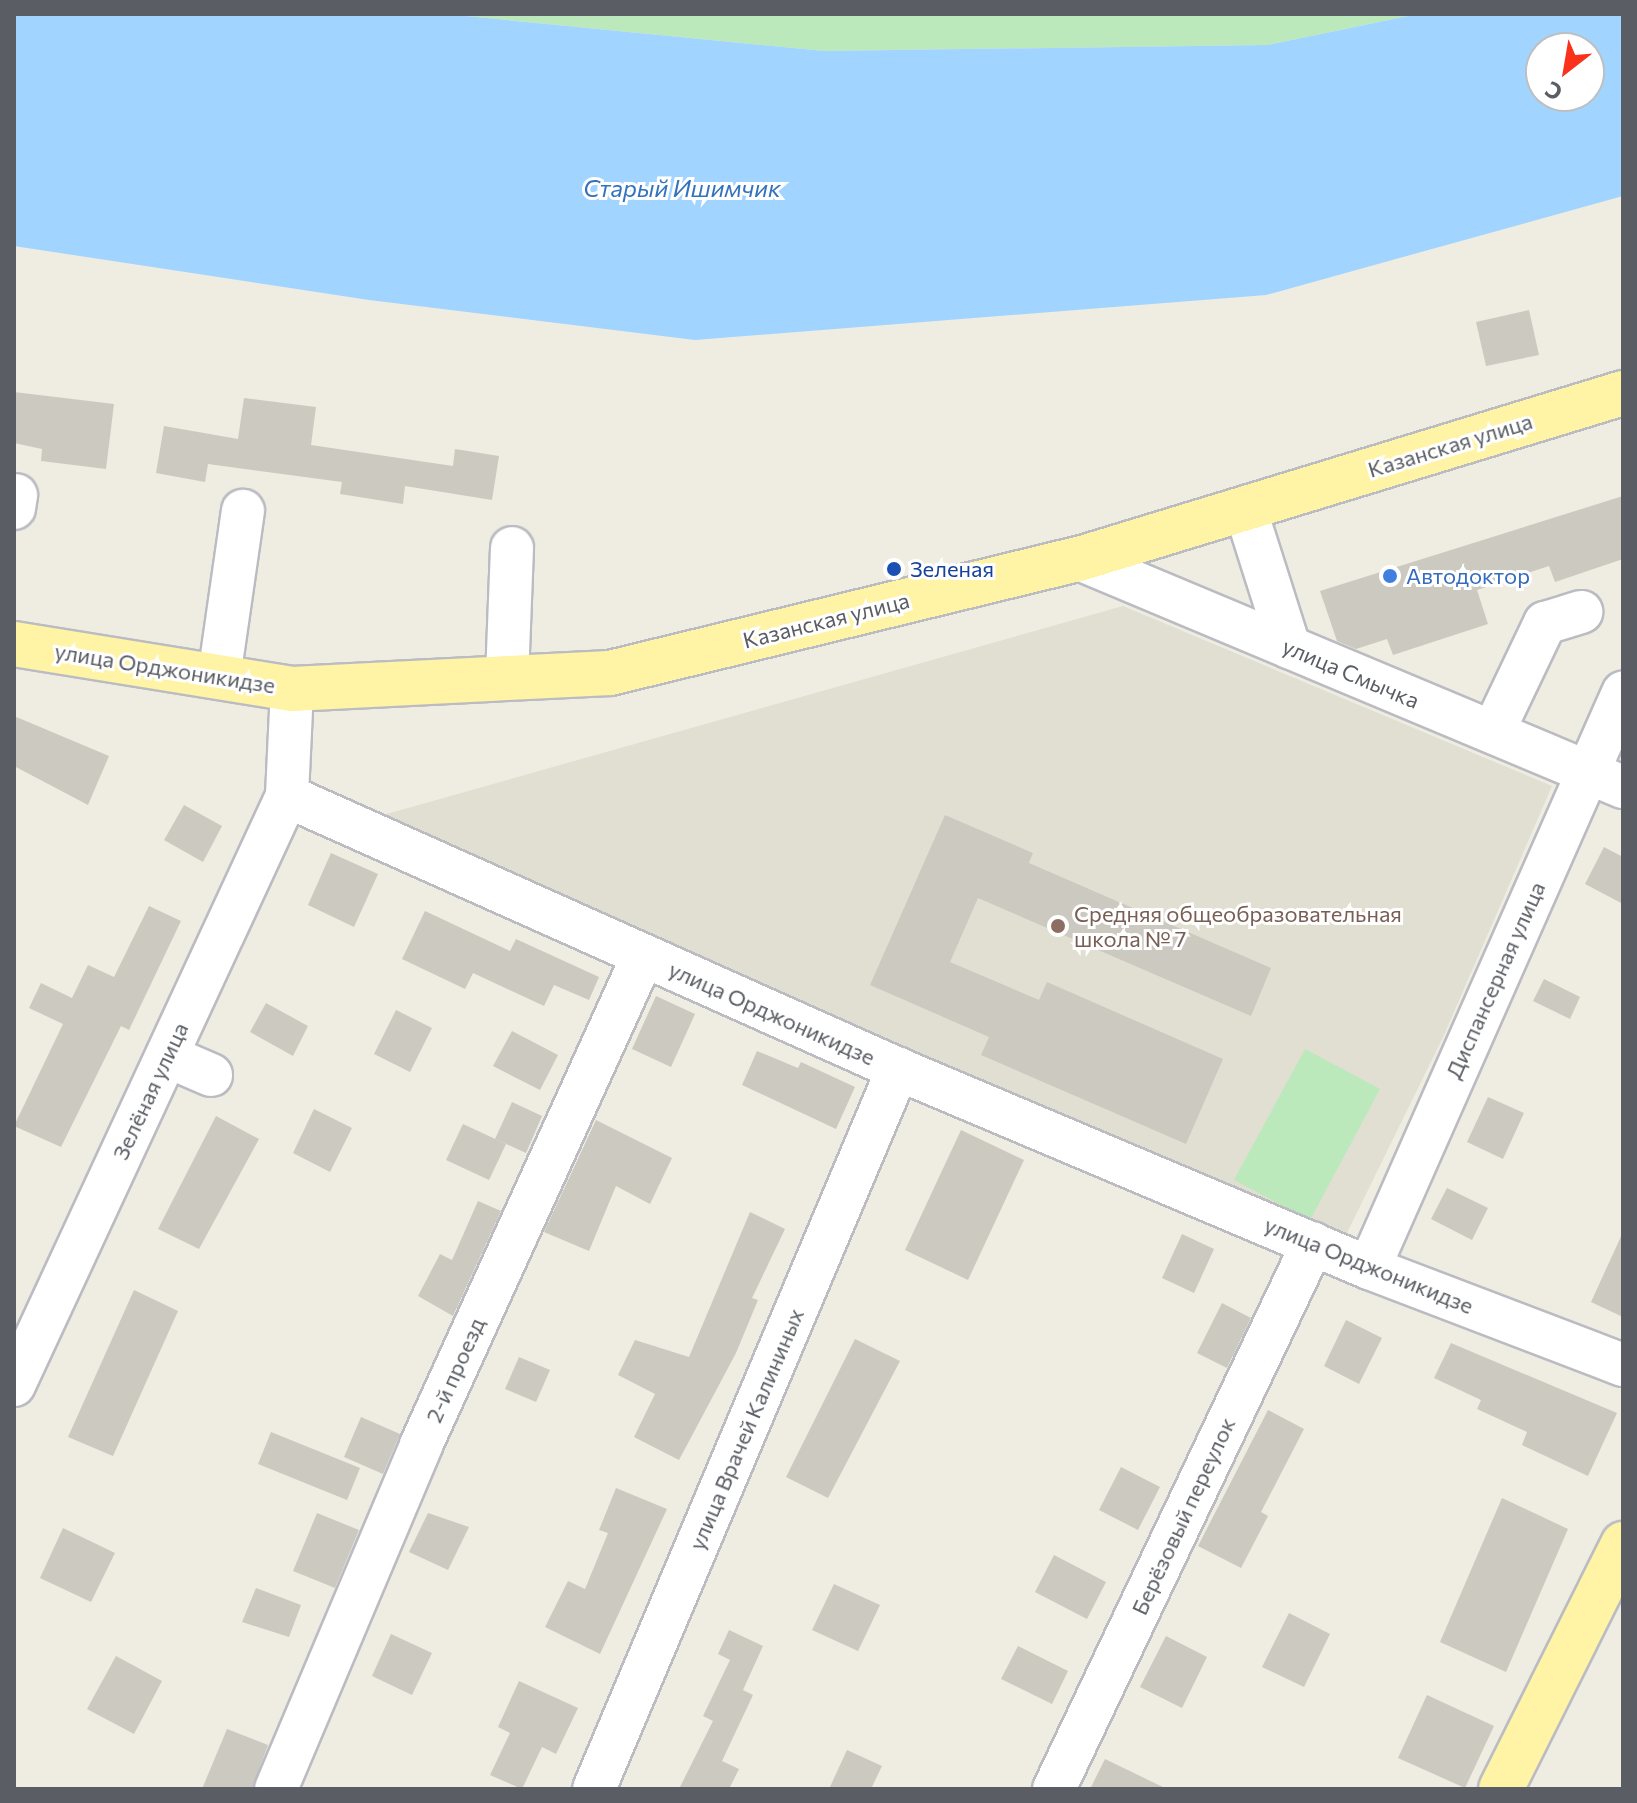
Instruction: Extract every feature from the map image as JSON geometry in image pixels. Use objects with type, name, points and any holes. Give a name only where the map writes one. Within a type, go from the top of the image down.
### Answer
[{"type":"main road","name":"Казанская улица","points":[[292,689],[610,673],[1079,559],[1623,393]]},
{"type":"main road","name":"улица Орджоникидзе","points":[[14,644],[292,689]]},
{"type":"main road","points":[[1501,1789],[1623,1544]]},
{"type":"street","points":[[1245,508],[1289,647]]},
{"type":"street","points":[[219,677],[243,511]]},
{"type":"street","points":[[507,678],[512,548]]},
{"type":"street","name":"улица Смычка","points":[[1079,559],[1605,779]]},
{"type":"street","points":[[1493,732],[1545,623],[1581,612]]},
{"type":"street","name":"улица Орджоникидзе","points":[[292,689],[287,796],[898,1069],[1369,1268],[1623,1365]]},
{"type":"street","name":"Диспансерная улица","points":[[1369,1268],[1605,779],[1623,693]]},
{"type":"street","name":"Зелёная улица","points":[[14,1385],[287,796]]},
{"type":"street","name":"2-й проезд","points":[[276,1789],[421,1445],[643,956]]},
{"type":"street","points":[[167,1056],[211,1075]]},
{"type":"street","name":"улица Врачей Калининых","points":[[594,1789],[898,1069]]},
{"type":"street","name":"Берёзовый переулок","points":[[1057,1788],[1313,1243]]},
{"type":"shaded area","name":"Средняя общеобразовательная школа № 7","points":[[1123,606],[1552,786],[1444,1035],[1344,1239],[376,817]]},
{"type":"green space","points":[[445,14],[1418,14],[1267,45],[824,51]]},
{"type":"green space","points":[[1305,1049],[1380,1089],[1310,1220],[1234,1180]]},
{"type":"water","name":"Старый Ишимчик","points":[[14,14],[445,14],[824,51],[1267,45],[1418,14],[1623,14],[1623,196],[1266,295],[695,340],[369,300],[14,246]]},
{"type":"building","points":[[1529,310],[1539,355],[1486,366],[1476,322]]},
{"type":"building","points":[[14,392],[114,404],[106,469],[41,461],[42,449],[14,443]]},
{"type":"building","points":[[244,398],[316,407],[311,445],[453,466],[455,449],[499,456],[492,500],[405,486],[403,504],[340,494],[342,482],[208,464],[205,482],[156,473],[164,426],[238,439]]},
{"type":"building","points":[[1623,496],[1623,559],[1555,582],[1549,566],[1477,590],[1488,624],[1393,655],[1387,639],[1356,649],[1337,641],[1320,591]]},
{"type":"building","points":[[14,716],[109,756],[88,805],[14,766]]},
{"type":"building","points":[[184,805],[222,826],[203,862],[164,840]]},
{"type":"building","points":[[945,815],[1033,853],[1029,863],[1271,968],[1251,1016],[978,898],[950,962],[1039,1000],[1047,982],[1223,1059],[1186,1144],[981,1055],[989,1037],[870,985]]},
{"type":"building","points":[[1604,847],[1623,857],[1623,904],[1585,884]]},
{"type":"building","points":[[331,853],[378,874],[354,927],[308,905]]},
{"type":"building","points":[[149,906],[181,921],[129,1030],[121,1026],[61,1147],[14,1126],[63,1024],[29,1008],[41,983],[72,998],[88,965],[114,977]]},
{"type":"building","points":[[425,911],[510,951],[516,939],[599,977],[589,1000],[554,985],[544,1006],[473,973],[465,989],[402,959]]},
{"type":"building","points":[[1544,979],[1580,997],[1570,1019],[1533,1001]]},
{"type":"building","points":[[656,996],[695,1014],[671,1067],[632,1049]]},
{"type":"building","points":[[266,1003],[308,1026],[293,1056],[250,1032]]},
{"type":"building","points":[[396,1010],[432,1028],[410,1072],[374,1054]]},
{"type":"building","points":[[512,1031],[558,1055],[540,1090],[493,1066]]},
{"type":"building","points":[[757,1051],[798,1068],[801,1062],[855,1087],[836,1129],[742,1085]]},
{"type":"building","points":[[1488,1097],[1524,1113],[1503,1159],[1467,1142]]},
{"type":"building","points":[[512,1102],[542,1116],[526,1153],[495,1139]]},
{"type":"building","points":[[314,1109],[352,1128],[330,1172],[293,1153]]},
{"type":"building","points":[[216,1116],[259,1139],[199,1249],[158,1229]]},
{"type":"building","points":[[596,1120],[672,1158],[650,1204],[616,1186],[589,1251],[544,1232]]},
{"type":"building","points":[[463,1124],[506,1144],[489,1180],[446,1160]]},
{"type":"building","points":[[961,1130],[1024,1160],[968,1280],[905,1250]]},
{"type":"building","points":[[1447,1188],[1488,1208],[1472,1240],[1431,1219]]},
{"type":"building","points":[[478,1201],[501,1211],[453,1316],[418,1296],[440,1254],[452,1260]]},
{"type":"building","points":[[750,1212],[785,1229],[752,1298],[758,1300],[736,1353],[679,1460],[634,1437],[655,1394],[618,1375],[635,1340],[689,1357]]},
{"type":"building","points":[[1623,1232],[1623,1317],[1591,1302]]},
{"type":"building","points":[[1182,1234],[1214,1249],[1194,1293],[1162,1278]]},
{"type":"building","points":[[134,1290],[178,1311],[113,1456],[68,1437]]},
{"type":"building","points":[[1222,1303],[1251,1318],[1227,1368],[1197,1353]]},
{"type":"building","points":[[1346,1320],[1382,1338],[1359,1384],[1324,1366]]},
{"type":"building","points":[[855,1339],[900,1361],[828,1498],[786,1477]]},
{"type":"building","points":[[1451,1343],[1617,1413],[1588,1476],[1522,1445],[1527,1432],[1477,1409],[1481,1400],[1434,1378]]},
{"type":"building","points":[[519,1357],[550,1370],[536,1402],[505,1389]]},
{"type":"building","points":[[1268,1410],[1304,1429],[1261,1512],[1268,1516],[1241,1568],[1198,1546]]},
{"type":"building","points":[[361,1417],[400,1434],[383,1474],[344,1457]]},
{"type":"building","points":[[271,1432],[360,1468],[347,1500],[258,1464]]},
{"type":"building","points":[[1121,1467],[1160,1487],[1138,1530],[1099,1510]]},
{"type":"building","points":[[616,1488],[667,1509],[600,1654],[545,1627],[568,1581],[585,1589],[608,1533],[599,1530]]},
{"type":"building","points":[[1502,1498],[1568,1529],[1506,1672],[1440,1642]]},
{"type":"building","points":[[317,1513],[359,1530],[335,1588],[293,1571]]},
{"type":"building","points":[[428,1513],[469,1527],[448,1570],[409,1552]]},
{"type":"building","points":[[63,1528],[115,1553],[91,1602],[40,1578]]},
{"type":"building","points":[[1054,1555],[1106,1582],[1087,1619],[1035,1592]]},
{"type":"building","points":[[834,1584],[880,1605],[858,1651],[812,1630]]},
{"type":"building","points":[[256,1588],[301,1605],[289,1637],[242,1622]]},
{"type":"building","points":[[1289,1613],[1330,1634],[1304,1687],[1262,1667]]},
{"type":"building","points":[[729,1630],[763,1646],[743,1690],[753,1695],[722,1761],[739,1769],[729,1789],[679,1789],[713,1721],[703,1716],[730,1660],[718,1654]]},
{"type":"building","points":[[391,1634],[432,1653],[412,1695],[372,1676]]},
{"type":"building","points":[[1166,1636],[1207,1657],[1182,1708],[1140,1687]]},
{"type":"building","points":[[1018,1646],[1068,1671],[1052,1704],[1001,1679]]},
{"type":"building","points":[[116,1656],[162,1681],[134,1734],[87,1709]]},
{"type":"building","points":[[519,1681],[578,1708],[556,1754],[542,1747],[522,1789],[490,1775],[510,1733],[498,1727]]},
{"type":"building","points":[[1427,1695],[1494,1726],[1465,1788],[1398,1758]]},
{"type":"building","points":[[227,1729],[268,1745],[252,1789],[202,1789]]},
{"type":"building","points":[[847,1750],[882,1766],[871,1789],[829,1789]]},
{"type":"building","points":[[1105,1759],[1167,1789],[1090,1789]]},
{"type":"place","name":"Зеленая","points":[[894,569]]},
{"type":"place","name":"Автодоктор","points":[[1390,576]]},
{"type":"place","name":"Средняя общеобразовательная школа № 7","points":[[1058,926]]}]
